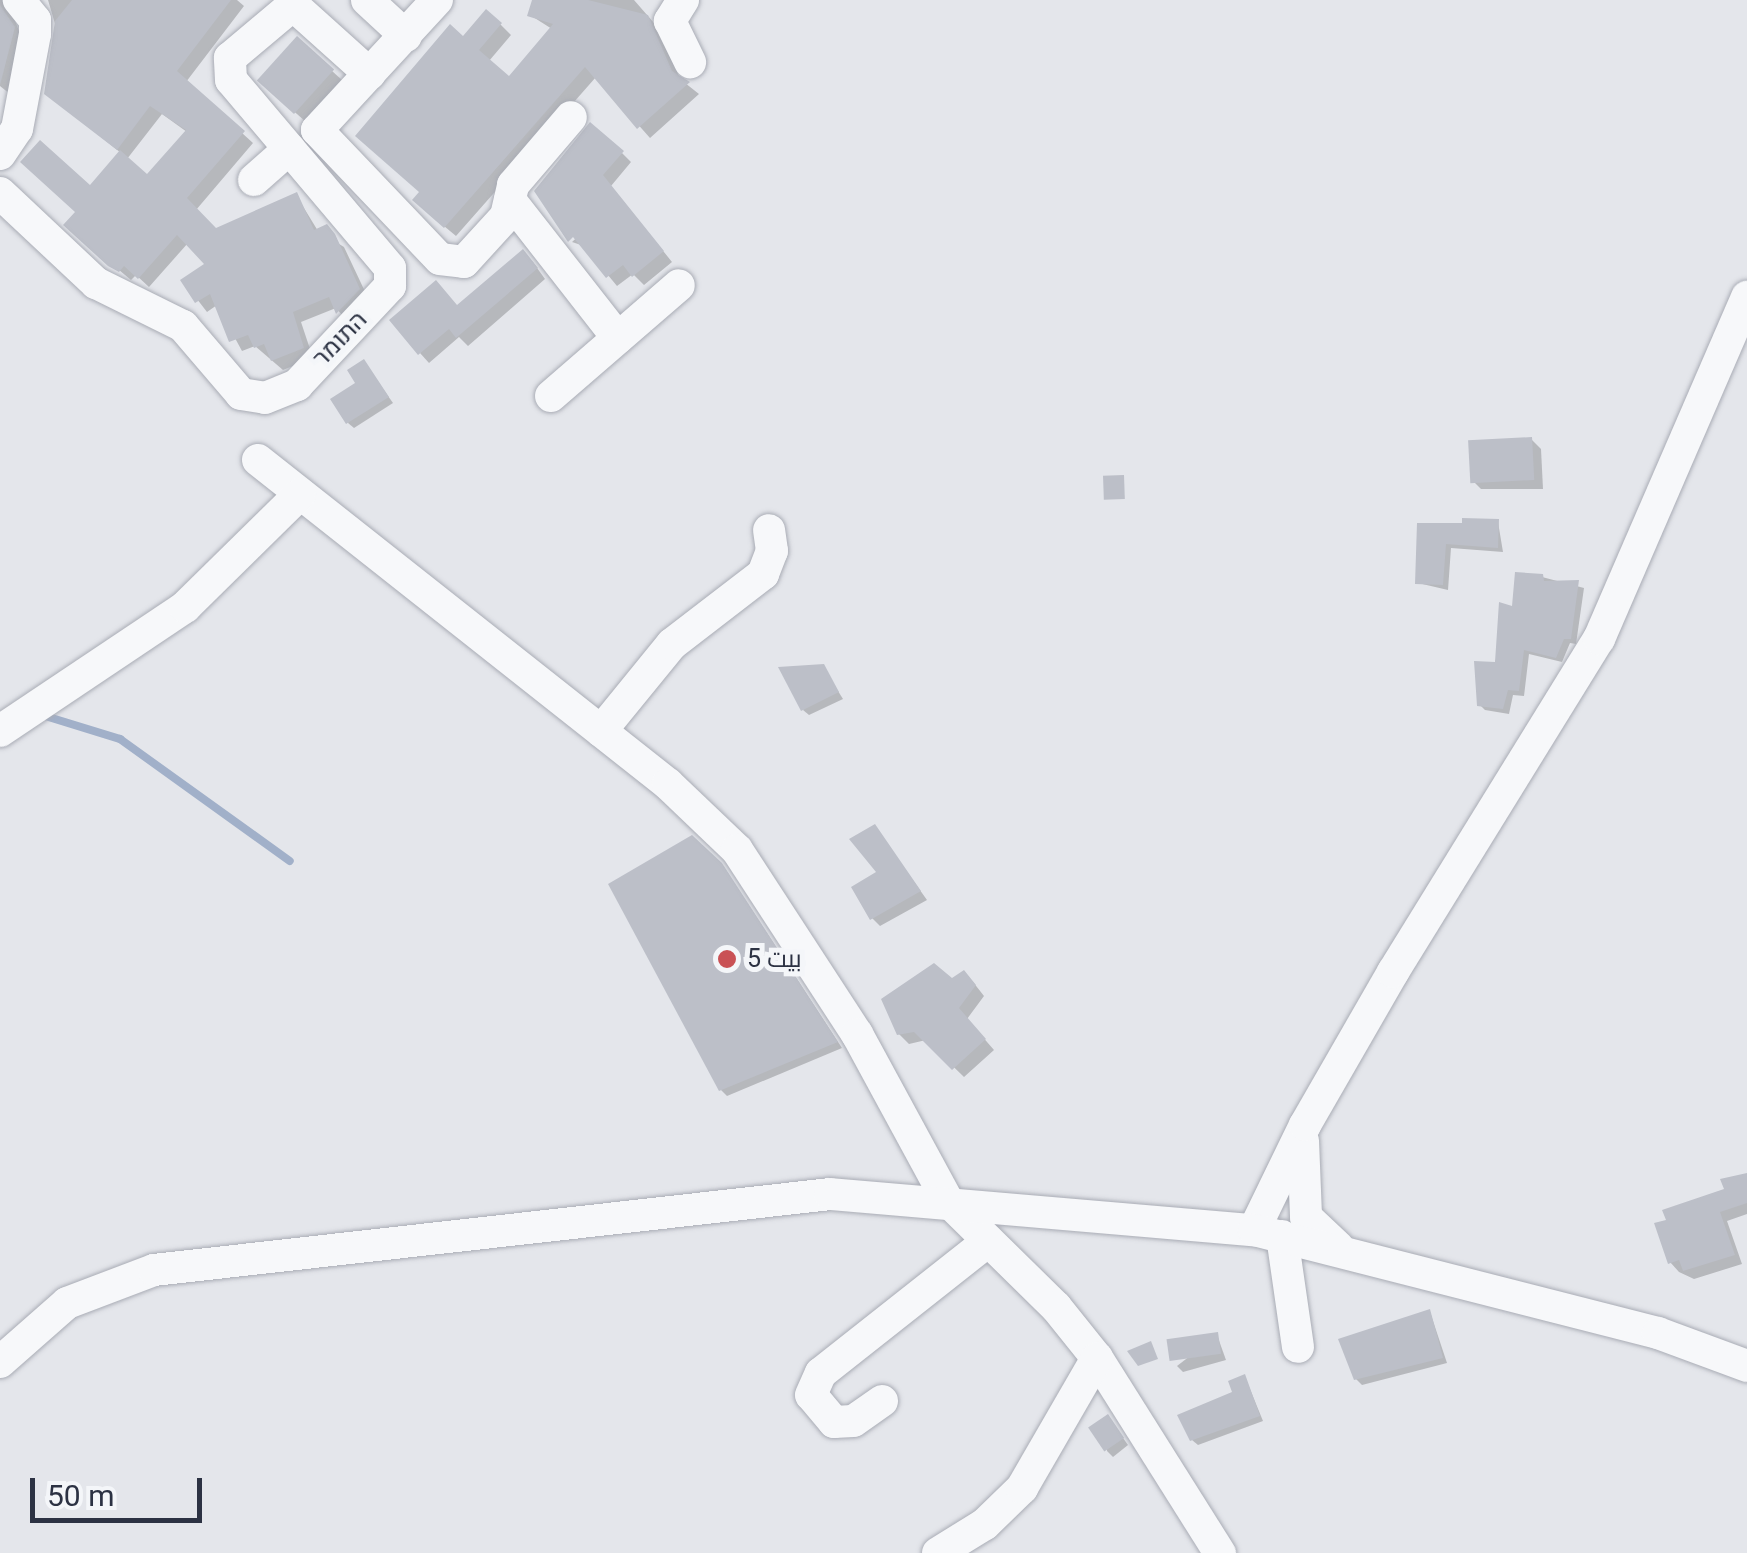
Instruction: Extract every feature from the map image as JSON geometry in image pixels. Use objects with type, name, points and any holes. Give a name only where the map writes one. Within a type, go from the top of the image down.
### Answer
[{"type":"street","points":[[0,154],[16,129],[35,34],[34,20],[19,0]]},
{"type":"street","points":[[368,0],[406,36]]},
{"type":"street","points":[[438,0],[317,130],[440,259],[464,262],[506,216],[512,185],[571,117]]},
{"type":"street","points":[[684,0],[670,22],[690,62]]},
{"type":"street","points":[[293,2],[370,74]]},
{"type":"street","name":"התומר","points":[[0,193],[96,283],[168,316],[241,394],[265,398],[297,384],[390,286],[390,268],[232,80],[230,58],[293,2]]},
{"type":"street","points":[[254,180],[289,149]]},
{"type":"street","points":[[510,200],[618,338]]},
{"type":"street","points":[[551,396],[679,285]]},
{"type":"street","points":[[1298,1347],[1268,1233],[1308,1119],[1599,639],[1747,298]]},
{"type":"street","points":[[258,460],[601,731],[738,850],[857,1034],[947,1200],[1097,1358],[1220,1553]]},
{"type":"street","points":[[0,731],[185,607],[300,494]]},
{"type":"street","points":[[601,731],[672,644],[763,574],[772,552],[769,530]]},
{"type":"street","points":[[1308,1119],[1300,1154],[1306,1217],[1321,1237],[1342,1250]]},
{"type":"street","points":[[0,1362],[67,1303],[154,1270],[206,1260],[814,1196],[947,1200],[1268,1233],[1658,1333],[1747,1366]]},
{"type":"street","points":[[882,1401],[853,1421],[834,1422],[811,1395],[821,1373],[988,1241]]},
{"type":"street","points":[[938,1553],[985,1524],[1022,1488],[1097,1358]]},
{"type":"building","points":[[72,0],[231,0],[177,71],[245,131],[187,198],[216,228],[297,192],[314,230],[327,224],[335,234],[360,289],[336,314],[329,297],[293,312],[304,348],[271,361],[264,344],[254,348],[248,335],[229,342],[210,294],[195,303],[180,280],[204,264],[177,235],[138,279],[124,266],[119,272],[108,266],[63,225],[75,212],[20,162],[40,140],[90,185],[120,150],[147,174],[186,130],[150,106],[117,150],[44,94],[55,21]]},
{"type":"building","points":[[532,0],[588,0],[648,15],[672,71],[690,82],[637,129],[585,67],[444,228],[412,200],[419,192],[355,136],[450,24],[463,36],[486,9],[502,23],[479,50],[509,76],[553,24],[527,16]]},
{"type":"building","points":[[0,5],[15,27],[0,85]]},
{"type":"building","points":[[297,36],[334,69],[294,114],[257,81]]},
{"type":"building","points":[[590,122],[624,151],[603,175],[664,251],[632,277],[623,265],[606,278],[573,237],[568,242],[534,191]]},
{"type":"building","points":[[523,249],[538,268],[456,338],[449,329],[418,355],[389,320],[436,280],[457,305]]},
{"type":"building","points":[[364,359],[389,397],[346,424],[330,399],[355,383],[347,370]]},
{"type":"building","points":[[1532,437],[1534,480],[1470,483],[1468,440]]},
{"type":"building","points":[[1124,475],[1125,499],[1104,500],[1103,476]]},
{"type":"building","points":[[1462,518],[1499,519],[1498,548],[1446,544],[1443,585],[1415,584],[1417,523],[1462,523]]},
{"type":"building","points":[[1515,572],[1543,574],[1544,581],[1579,580],[1571,639],[1564,639],[1556,658],[1524,650],[1519,691],[1508,690],[1503,709],[1477,706],[1474,661],[1495,662],[1499,602],[1512,606]]},
{"type":"building","points":[[824,664],[839,692],[801,711],[778,667]]},
{"type":"building","points":[[875,824],[921,891],[870,920],[851,887],[876,872],[849,839]]},
{"type":"building","name":"بيت 5","points":[[692,835],[722,863],[838,1042],[719,1091],[608,884]]},
{"type":"building","points":[[934,963],[952,978],[964,970],[976,985],[959,1008],[986,1039],[952,1070],[914,1032],[897,1035],[881,999]]},
{"type":"building","points":[[1747,1173],[1747,1203],[1720,1212],[1735,1255],[1683,1271],[1679,1260],[1668,1264],[1654,1223],[1666,1220],[1662,1210],[1724,1189],[1720,1179]]},
{"type":"building","points":[[1430,1309],[1443,1358],[1354,1380],[1338,1339]]},
{"type":"building","points":[[1218,1332],[1221,1354],[1170,1361],[1167,1339]]},
{"type":"building","points":[[1151,1341],[1158,1359],[1138,1366],[1127,1351]]},
{"type":"building","points":[[1245,1374],[1260,1416],[1190,1441],[1177,1415],[1232,1392],[1228,1381]]},
{"type":"building","points":[[1108,1414],[1124,1438],[1104,1451],[1088,1427]]},
{"type":"waterway","points":[[42,715],[120,739],[290,861]]},
{"type":"place","name":"بيت 5","points":[[727,959]]}]
